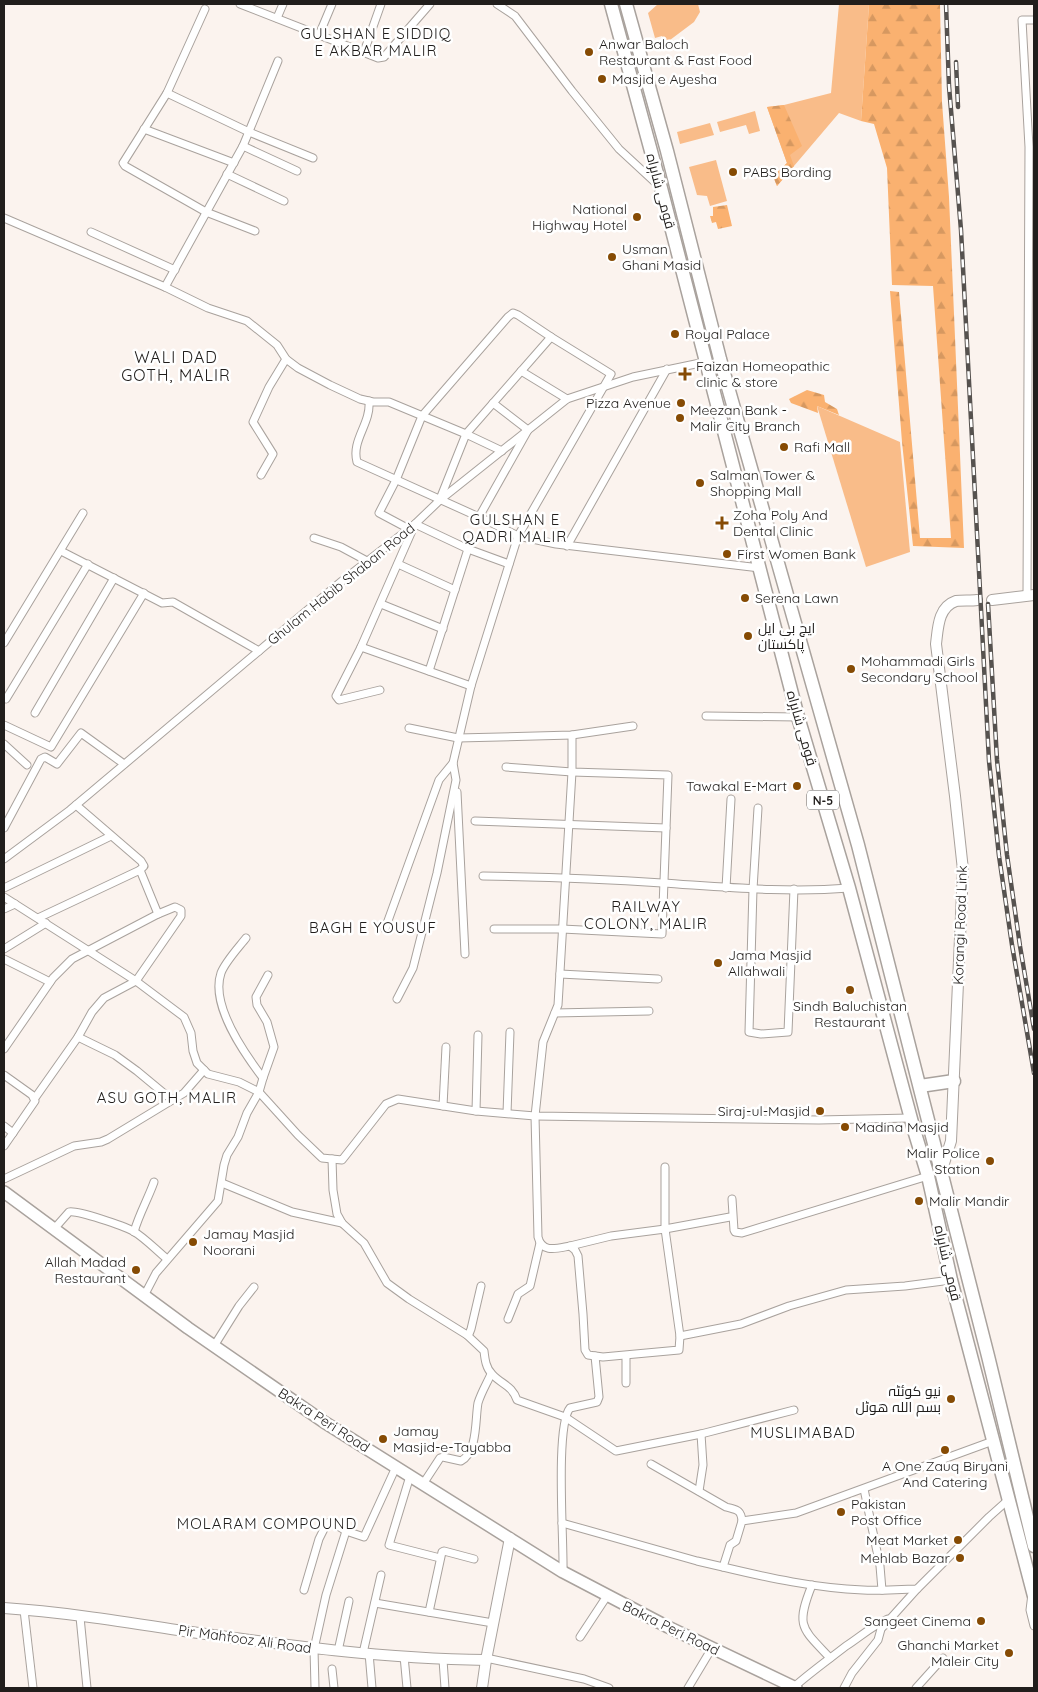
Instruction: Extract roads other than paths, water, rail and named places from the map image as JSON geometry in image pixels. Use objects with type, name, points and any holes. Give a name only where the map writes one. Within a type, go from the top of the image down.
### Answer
[{"type":"highway","name":"قومی شاہراہ","points":[[626,4],[736,415],[858,845],[1034,1546]]},
{"type":"highway","name":"قومی شاہراہ","points":[[610,5],[661,188],[798,717],[849,888],[910,1118],[928,1176],[951,1280],[1033,1592]]},
{"type":"highway","points":[[669,219],[683,214]]},
{"type":"highway","points":[[920,1086],[954,1081]]},
{"type":"main road","points":[[992,600],[1030,595]]},
{"type":"main road","name":"Korangi Road Link","points":[[941,1173],[951,1141],[963,870],[956,796],[936,644],[938,622],[944,609],[956,602],[977,600]]},
{"type":"main road","points":[[928,1176],[941,1173]]},
{"type":"main road","name":"Bakra Peri Road","points":[[4,1192],[144,1296],[324,1422],[562,1572],[712,1648],[777,1684],[795,1688]]},
{"type":"main road","points":[[482,1688],[510,1538]]},
{"type":"main road","name":"Pir Mahfooz Ali Road","points":[[4,1608],[314,1649],[443,1660],[486,1659]]},
{"type":"street","points":[[240,4],[378,58],[384,57],[430,4]]},
{"type":"street","points":[[277,18],[283,4]]},
{"type":"street","points":[[319,35],[332,4]]},
{"type":"street","points":[[364,52],[381,4]]},
{"type":"street","points":[[496,4],[515,16],[619,149],[661,188]]},
{"type":"street","points":[[205,9],[167,93],[123,160],[124,164],[206,212],[255,231]]},
{"type":"street","points":[[1030,595],[1029,147],[1022,20],[1034,20]]},
{"type":"street","points":[[165,287],[243,146],[278,61]]},
{"type":"street","points":[[167,93],[249,132],[313,158]]},
{"type":"street","points":[[144,129],[234,163]]},
{"type":"street","points":[[243,146],[297,171]]},
{"type":"street","points":[[227,174],[284,201]]},
{"type":"street","points":[[4,218],[165,287],[208,308],[247,321],[277,345],[286,360],[330,385],[360,399],[389,402],[502,451]]},
{"type":"street","points":[[91,232],[175,270]]},
{"type":"street","points":[[409,529],[379,513],[396,480],[422,416],[513,313],[518,314],[551,338],[611,374],[518,536],[471,686],[453,763],[456,780],[465,954]]},
{"type":"street","points":[[440,500],[466,434],[551,338]]},
{"type":"street","points":[[261,475],[273,454],[253,422],[269,387],[286,360]]},
{"type":"street","name":"Ghulam Habib Shaban Road","points":[[4,859],[76,805],[367,561],[415,524],[440,500],[567,399],[667,369],[705,362]]},
{"type":"street","points":[[567,546],[667,369]]},
{"type":"street","points":[[521,371],[567,399]]},
{"type":"street","points":[[370,401],[366,424],[355,447],[357,462],[518,536],[567,546],[760,568]]},
{"type":"street","points":[[480,517],[528,430],[493,403]]},
{"type":"street","points":[[4,643],[84,513]]},
{"type":"street","points":[[380,690],[339,700],[336,696],[381,604],[415,524],[468,549],[509,564]]},
{"type":"street","points":[[314,538],[341,547],[367,561]]},
{"type":"street","points":[[429,671],[468,549]]},
{"type":"street","points":[[61,551],[162,602],[173,602],[259,651]]},
{"type":"street","points":[[6,699],[88,564]]},
{"type":"street","points":[[398,564],[455,590]]},
{"type":"street","points":[[35,713],[114,578]]},
{"type":"street","points":[[4,725],[51,747],[144,593]]},
{"type":"street","points":[[381,604],[443,629]]},
{"type":"street","points":[[361,647],[471,686]]},
{"type":"street","points":[[706,716],[798,717]]},
{"type":"street","points":[[409,728],[458,738],[572,735],[633,726]]},
{"type":"street","points":[[4,828],[41,759],[45,757],[57,764],[81,733],[124,764]]},
{"type":"street","points":[[508,1319],[518,1294],[530,1286],[540,1243],[535,1116],[543,1042],[558,1005],[572,772],[572,735]]},
{"type":"street","points":[[4,744],[26,765]]},
{"type":"street","points":[[385,929],[439,780],[453,763]]},
{"type":"street","points":[[494,929],[562,929],[662,934],[668,775],[572,772],[506,767]]},
{"type":"street","points":[[397,999],[412,968],[437,873],[456,780]]},
{"type":"street","points":[[726,888],[732,799]]},
{"type":"street","points":[[38,918],[140,870],[144,866],[141,861],[76,805]]},
{"type":"street","points":[[758,808],[753,889],[749,1032],[761,1034],[788,1032],[794,889]]},
{"type":"street","points":[[475,821],[666,828]]},
{"type":"street","points":[[4,888],[111,836]]},
{"type":"street","points":[[140,870],[158,914]]},
{"type":"street","points":[[483,876],[566,878],[753,889],[816,890],[849,888]]},
{"type":"street","points":[[4,897],[90,950],[184,1017],[191,1033],[193,1051],[197,1063],[208,1074],[239,1082],[259,1092],[322,1158],[342,1160],[386,1104],[398,1099],[535,1116],[819,1120],[910,1118]]},
{"type":"street","points":[[4,909],[15,904]]},
{"type":"street","points":[[4,1049],[50,982],[72,959],[158,914],[175,907],[181,910],[181,916],[136,982],[104,998],[92,1012],[78,1037],[4,1146]]},
{"type":"street","points":[[4,949],[46,923]]},
{"type":"street","points":[[246,938],[221,972],[219,987],[224,1017],[250,1061],[263,1078]]},
{"type":"street","points":[[4,959],[50,982]]},
{"type":"street","points":[[560,974],[658,979]]},
{"type":"street","points":[[144,1296],[156,1273],[218,1201],[227,1155],[238,1137],[246,1113],[259,1092],[274,1047],[267,1022],[257,1005],[256,997],[268,975]]},
{"type":"street","points":[[555,1013],[649,1011]]},
{"type":"street","points":[[507,1113],[510,1032]]},
{"type":"street","points":[[476,1110],[478,1035]]},
{"type":"street","points":[[78,1037],[116,1055],[172,1100]]},
{"type":"street","points":[[444,1106],[446,1047]]},
{"type":"street","points":[[4,1179],[74,1146],[101,1142],[108,1139],[184,1092],[204,1070]]},
{"type":"street","points":[[4,1075],[35,1098]]},
{"type":"street","points":[[4,1126],[13,1133]]},
{"type":"street","points":[[332,1159],[333,1190],[338,1214],[342,1223],[364,1242],[387,1283],[467,1336],[484,1351],[486,1365],[491,1374],[514,1392],[517,1400],[565,1418],[616,1451],[701,1434],[794,1410]]},
{"type":"street","points":[[570,1246],[578,1256],[585,1350],[588,1355],[626,1356],[679,1350],[680,1336],[665,1229],[665,1167]]},
{"type":"street","points":[[732,1198],[734,1230],[742,1233],[928,1176]]},
{"type":"street","points":[[134,1232],[154,1182]]},
{"type":"street","points":[[222,1183],[292,1212],[342,1223]]},
{"type":"street","points":[[54,1230],[72,1211],[134,1232],[167,1259]]},
{"type":"street","points":[[540,1243],[545,1248],[554,1249],[611,1236],[665,1229],[730,1217]]},
{"type":"street","points":[[680,1336],[742,1324],[789,1306],[846,1290],[905,1286],[951,1280]]},
{"type":"street","points":[[467,1336],[470,1334],[481,1286]]},
{"type":"street","points":[[214,1346],[239,1306],[254,1287]]},
{"type":"street","points":[[562,1572],[562,1468],[565,1418],[570,1408],[597,1402],[599,1397],[595,1356]]},
{"type":"street","points":[[626,1356],[626,1383]]},
{"type":"street","points":[[423,1484],[440,1458],[461,1461],[466,1458],[475,1439],[478,1402],[491,1374]]},
{"type":"street","points":[[699,1491],[703,1465],[701,1434]]},
{"type":"street","points":[[742,1521],[796,1513],[993,1441]]},
{"type":"street","points":[[651,1464],[726,1507],[740,1512],[742,1521],[736,1541],[730,1544],[723,1567]]},
{"type":"street","points":[[304,1590],[319,1539],[327,1523],[331,1522],[346,1531],[362,1537],[366,1535],[396,1467]]},
{"type":"street","points":[[410,1476],[389,1545],[440,1558]]},
{"type":"street","points":[[864,1489],[880,1566],[882,1590]]},
{"type":"street","points":[[844,1688],[852,1673],[878,1640],[881,1630],[891,1618],[917,1589],[1008,1500]]},
{"type":"street","points":[[562,1523],[697,1561],[812,1586],[864,1590],[917,1589]]},
{"type":"street","points":[[314,1688],[314,1649],[326,1595],[346,1531]]},
{"type":"street","points":[[429,1612],[442,1552],[474,1560]]},
{"type":"street","points":[[372,1688],[366,1653],[381,1575]]},
{"type":"street","points":[[812,1586],[804,1607],[803,1626],[830,1658]]},
{"type":"street","points":[[1033,1592],[1030,1610],[1034,1626]]},
{"type":"street","points":[[580,1637],[607,1596]]},
{"type":"street","points":[[338,1651],[349,1601]]},
{"type":"street","points":[[375,1604],[493,1623]]},
{"type":"street","points":[[24,1610],[33,1688]]},
{"type":"street","points":[[80,1617],[87,1688]]},
{"type":"street","points":[[795,1688],[810,1672],[879,1623],[891,1618]]},
{"type":"street","points":[[688,1688],[712,1648]]},
{"type":"street","points":[[404,1656],[408,1688]]},
{"type":"street","points":[[916,1688],[942,1658]]},
{"type":"street","points":[[486,1659],[584,1680],[606,1688]]},
{"type":"street","points":[[443,1660],[445,1688]]},
{"type":"street","points":[[332,1669],[334,1688]]},
{"type":"railway","points":[[946,4],[949,86],[961,230],[989,761],[999,856],[1034,1073]]},
{"type":"railway","points":[[956,62],[958,107]]},
{"type":"railway","points":[[988,604],[997,760],[1007,855],[1034,1029]]},
{"type":"place","name":"Anwar Baloch Restaurant & Fast Food","points":[[589,52]]},
{"type":"place","name":"Masjid e Ayesha","points":[[602,79]]},
{"type":"place","name":"PABS Bording","points":[[733,172]]},
{"type":"place","name":"National Highway Hotel","points":[[637,217]]},
{"type":"place","name":"Usman Ghani Masid","points":[[612,257]]},
{"type":"place","name":"Royal Palace","points":[[675,334]]},
{"type":"place","name":"Faizan Homeopathic clinic & store","points":[[685,374]]},
{"type":"place","name":"Pizza Avenue","points":[[681,403]]},
{"type":"place","name":"Meezan Bank - Malir City Branch","points":[[680,418]]},
{"type":"place","name":"Rafi Mall","points":[[784,447]]},
{"type":"place","name":"Salman Tower & Shopping Mall","points":[[700,483]]},
{"type":"place","name":"Zoha Poly And Dental Clinic","points":[[722,523]]},
{"type":"place","name":"First Women Bank","points":[[727,554]]},
{"type":"place","name":"Serena Lawn","points":[[745,598]]},
{"type":"place","name":"ایچ بی ایل پاکستان","points":[[748,636]]},
{"type":"place","name":"Mohammadi Girls Secondary School","points":[[851,669]]},
{"type":"place","name":"Tawakal E-Mart","points":[[797,786]]},
{"type":"place","name":"Jama Masjid Allahwali","points":[[718,963]]},
{"type":"place","name":"Sindh Baluchistan Restaurant","points":[[850,990]]},
{"type":"place","name":"Siraj-ul-Masjid","points":[[820,1111]]},
{"type":"place","name":"Madina Masjid","points":[[845,1127]]},
{"type":"place","name":"Malir Police Station","points":[[990,1161]]},
{"type":"place","name":"Malir Mandir","points":[[919,1201]]},
{"type":"place","name":"Jamay Masjid Noorani","points":[[193,1242]]},
{"type":"place","name":"Allah Madad Restaurant","points":[[136,1270]]},
{"type":"place","name":"نیو کوئٹہ بسم اللہ ھوٹل","points":[[951,1399]]},
{"type":"place","name":"Jamay Masjid-e-Tayabba","points":[[383,1439]]},
{"type":"place","name":"A One Zauq Biryani And Catering","points":[[945,1450]]},
{"type":"place","name":"Pakistan Post Office","points":[[841,1512]]},
{"type":"place","name":"Meat Market","points":[[958,1540]]},
{"type":"place","name":"Mehlab Bazar","points":[[960,1558]]},
{"type":"place","name":"Sangeet Cinema","points":[[981,1621]]},
{"type":"place","name":"Ghanchi Market Maleir City","points":[[1009,1653]]},
{"type":"district","name":"GULSHAN E SIDDIQ E AKBAR MALIR","points":[[376,42]]},
{"type":"district","name":"WALI DAD GOTH, MALIR","points":[[176,366]]},
{"type":"district","name":"GULSHAN E QADRI MALIR","points":[[515,528]]},
{"type":"district","name":"RAILWAY COLONY, MALIR","points":[[646,914]]},
{"type":"district","name":"BAGH E YOUSUF","points":[[373,927]]},
{"type":"district","name":"ASU GOTH, MALIR","points":[[167,1097]]},
{"type":"district","name":"MUSLIMABAD","points":[[803,1432]]},
{"type":"district","name":"MOLARAM COMPOUND","points":[[267,1523]]}]
